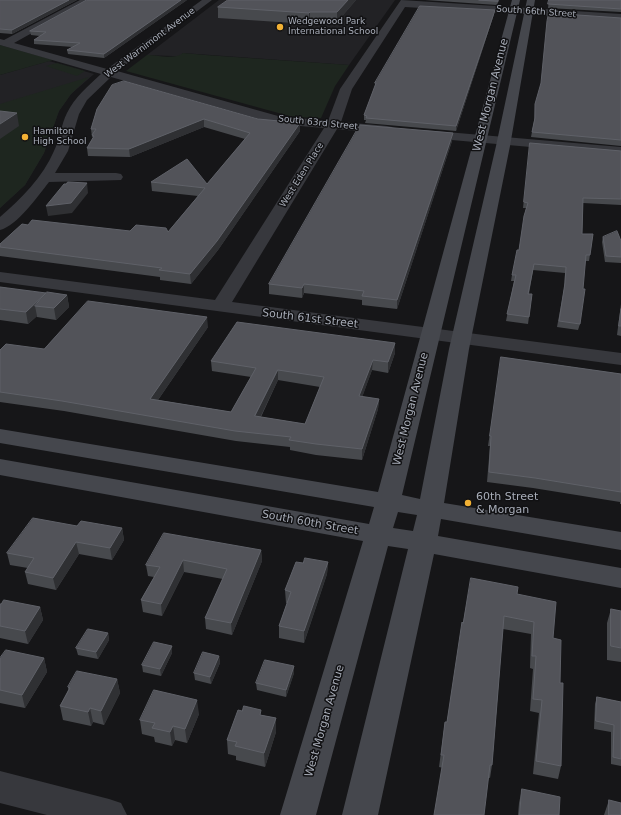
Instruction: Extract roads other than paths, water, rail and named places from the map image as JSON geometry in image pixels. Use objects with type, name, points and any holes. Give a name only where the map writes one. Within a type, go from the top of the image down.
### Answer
[{"type":"street","points":[[3,43],[87,0]]},
{"type":"street","name":"West Warnimont Avenue","points":[[0,225],[24,204],[45,178],[61,151],[73,114],[82,98],[109,72],[208,0]]},
{"type":"street","name":"South 66th Street","points":[[403,2],[522,6],[621,17]]},
{"type":"street","name":"West Eden Place","points":[[220,307],[333,125],[346,89],[403,2]]},
{"type":"street","name":"West Morgan Avenue","points":[[298,815],[388,501],[500,63],[522,6]]},
{"type":"street","name":"West Morgan Avenue","points":[[360,815],[431,508],[462,338],[519,64],[522,6]]},
{"type":"street","name":"South 63rd Street","points":[[3,43],[272,118],[404,132],[621,151]]},
{"type":"street","points":[[500,63],[519,64]]},
{"type":"street","points":[[45,178],[116,177]]},
{"type":"street","name":"South 61st Street","points":[[0,277],[621,359]]},
{"type":"street","points":[[0,436],[621,541]]},
{"type":"street","name":"South 60th Street","points":[[0,467],[621,578]]},
{"type":"street","points":[[0,786],[110,815]]},
{"type":"place","name":"Wedgewood Park International School","points":[[280,27]]},
{"type":"place","name":"Hamilton High School","points":[[25,137]]},
{"type":"place","name":"60th Street & Morgan","points":[[468,503]]}]
